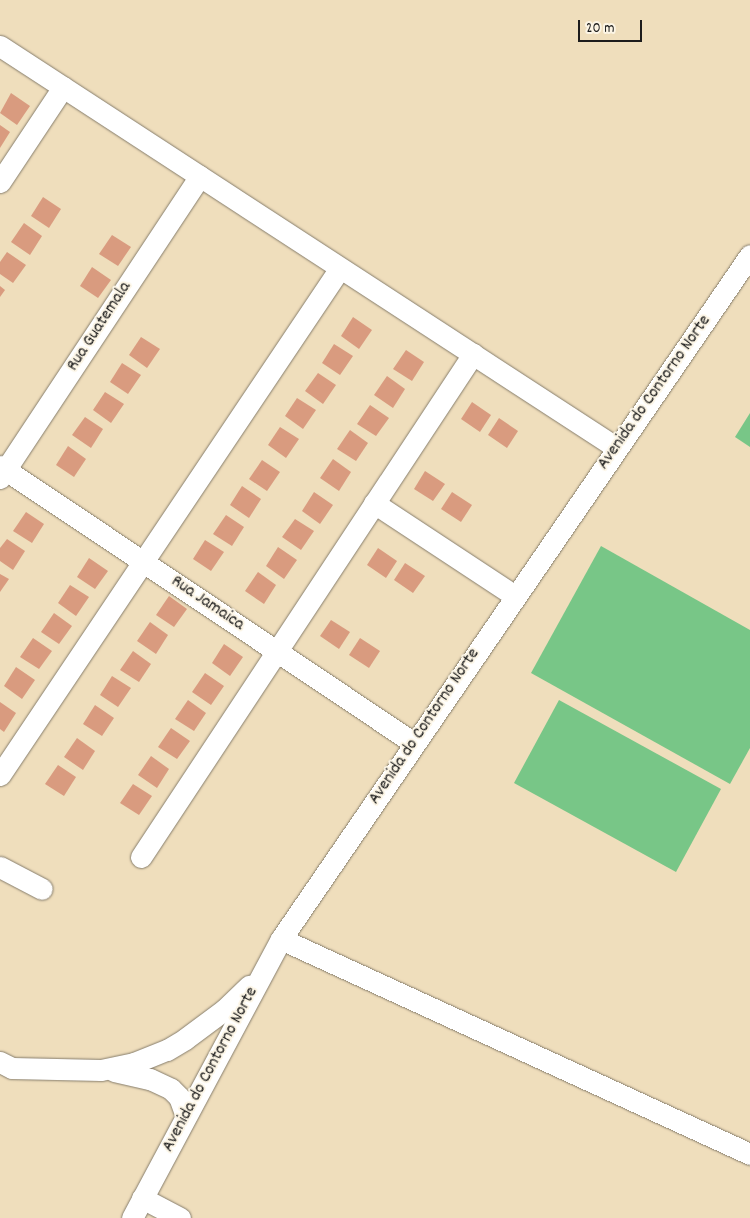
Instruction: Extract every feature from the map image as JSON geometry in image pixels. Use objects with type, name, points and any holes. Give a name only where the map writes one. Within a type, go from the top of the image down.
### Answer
[{"type":"street","points":[[0,46],[617,448]]},
{"type":"street","points":[[0,182],[63,87]]},
{"type":"street","name":"Rua Guatemala","points":[[2,471],[200,176]]},
{"type":"street","name":"Avenida do Contorno Norte","points":[[132,1218],[281,939],[414,742],[750,255]]},
{"type":"street","points":[[0,775],[340,268]]},
{"type":"street","points":[[141,857],[473,354]]},
{"type":"street","name":"Rua Jamaica","points":[[2,471],[414,742]]},
{"type":"street","points":[[374,504],[515,596]]},
{"type":"street","points":[[0,867],[42,889]]},
{"type":"street","points":[[281,939],[750,1154]]},
{"type":"street","points":[[101,1070],[134,1063],[167,1050],[224,1010],[263,972]]},
{"type":"street","points":[[4,1068],[101,1070],[136,1074],[171,1089],[179,1097],[186,1116]]},
{"type":"street","points":[[142,1198],[180,1218]]},
{"type":"green space","points":[[750,413],[750,447],[735,437]]},
{"type":"green space","points":[[601,546],[750,630],[750,748],[730,784],[531,673]]},
{"type":"green space","points":[[559,700],[721,789],[676,872],[514,783]]},
{"type":"building","points":[[11,93],[30,106],[17,125],[0,113]]},
{"type":"building","points":[[0,125],[10,132],[0,148]]},
{"type":"building","points":[[43,197],[61,209],[49,228],[31,216]]},
{"type":"building","points":[[24,223],[42,236],[30,255],[11,242]]},
{"type":"building","points":[[112,235],[131,247],[118,266],[99,254]]},
{"type":"building","points":[[7,252],[26,265],[13,283],[0,274],[0,262]]},
{"type":"building","points":[[92,267],[111,280],[98,298],[80,286]]},
{"type":"building","points":[[0,286],[5,290],[0,297]]},
{"type":"building","points":[[353,317],[372,330],[359,349],[341,336]]},
{"type":"building","points":[[141,337],[160,349],[147,368],[129,355]]},
{"type":"building","points":[[334,344],[353,356],[340,375],[322,363]]},
{"type":"building","points":[[406,350],[424,362],[412,381],[393,369]]},
{"type":"building","points":[[122,363],[141,375],[128,394],[110,382]]},
{"type":"building","points":[[318,373],[336,385],[323,404],[305,391]]},
{"type":"building","points":[[387,376],[405,389],[393,408],[374,395]]},
{"type":"building","points":[[105,392],[124,404],[111,423],[93,410]]},
{"type":"building","points":[[297,398],[316,410],[303,429],[285,416]]},
{"type":"building","points":[[472,402],[491,415],[480,432],[461,419]]},
{"type":"building","points":[[370,405],[389,418],[376,436],[357,424]]},
{"type":"building","points":[[85,417],[103,429],[91,448],[72,435]]},
{"type":"building","points":[[499,418],[518,431],[507,448],[488,435]]},
{"type":"building","points":[[280,427],[299,439],[286,458],[268,445]]},
{"type":"building","points":[[350,430],[368,443],[356,461],[337,449]]},
{"type":"building","points":[[68,446],[86,459],[74,477],[56,465]]},
{"type":"building","points":[[333,459],[351,472],[339,491],[320,478]]},
{"type":"building","points":[[262,460],[280,472],[267,491],[249,479]]},
{"type":"building","points":[[425,471],[445,484],[433,501],[414,489]]},
{"type":"building","points":[[242,486],[261,499],[249,518],[230,505]]},
{"type":"building","points":[[314,492],[333,505],[320,524],[302,511]]},
{"type":"building","points":[[452,492],[472,505],[461,522],[441,509]]},
{"type":"building","points":[[26,512],[44,524],[32,543],[13,531]]},
{"type":"building","points":[[226,515],[244,527],[232,546],[213,534]]},
{"type":"building","points":[[295,519],[314,531],[301,550],[282,537]]},
{"type":"building","points":[[7,539],[25,551],[13,570],[0,561],[0,548]]},
{"type":"building","points":[[205,540],[224,552],[211,571],[193,559]]},
{"type":"building","points":[[278,547],[297,560],[284,579],[266,566]]},
{"type":"building","points":[[378,548],[397,561],[386,578],[367,565]]},
{"type":"building","points":[[89,558],[108,571],[95,589],[77,577]]},
{"type":"building","points":[[405,563],[425,576],[413,593],[394,580]]},
{"type":"building","points":[[258,572],[276,585],[264,604],[245,591]]},
{"type":"building","points":[[0,574],[9,579],[0,592]]},
{"type":"building","points":[[70,585],[89,597],[76,616],[58,603]]},
{"type":"building","points":[[169,596],[187,609],[174,627],[156,615]]},
{"type":"building","points":[[54,613],[72,626],[59,644],[41,632]]},
{"type":"building","points":[[331,620],[350,632],[339,649],[320,636]]},
{"type":"building","points":[[150,622],[168,635],[156,654],[137,641]]},
{"type":"building","points":[[33,638],[52,651],[39,669],[20,657]]},
{"type":"building","points":[[360,638],[380,651],[369,668],[349,655]]},
{"type":"building","points":[[224,644],[243,657],[230,676],[212,663]]},
{"type":"building","points":[[133,651],[151,664],[139,682],[120,670]]},
{"type":"building","points":[[16,667],[35,680],[22,699],[4,686]]},
{"type":"building","points":[[205,673],[224,686],[211,705],[192,692]]},
{"type":"building","points":[[112,676],[131,688],[118,707],[100,695]]},
{"type":"building","points":[[188,700],[206,713],[194,731],[175,719]]},
{"type":"building","points":[[0,702],[16,713],[4,732],[0,729]]},
{"type":"building","points":[[95,705],[114,718],[102,736],[83,724]]},
{"type":"building","points":[[171,728],[190,741],[177,759],[158,747]]},
{"type":"building","points":[[77,738],[95,751],[83,770],[64,757]]},
{"type":"building","points":[[151,756],[169,769],[157,788],[138,775]]},
{"type":"building","points":[[58,765],[76,777],[64,796],[45,784]]},
{"type":"building","points":[[133,784],[152,796],[139,815],[120,803]]}]
